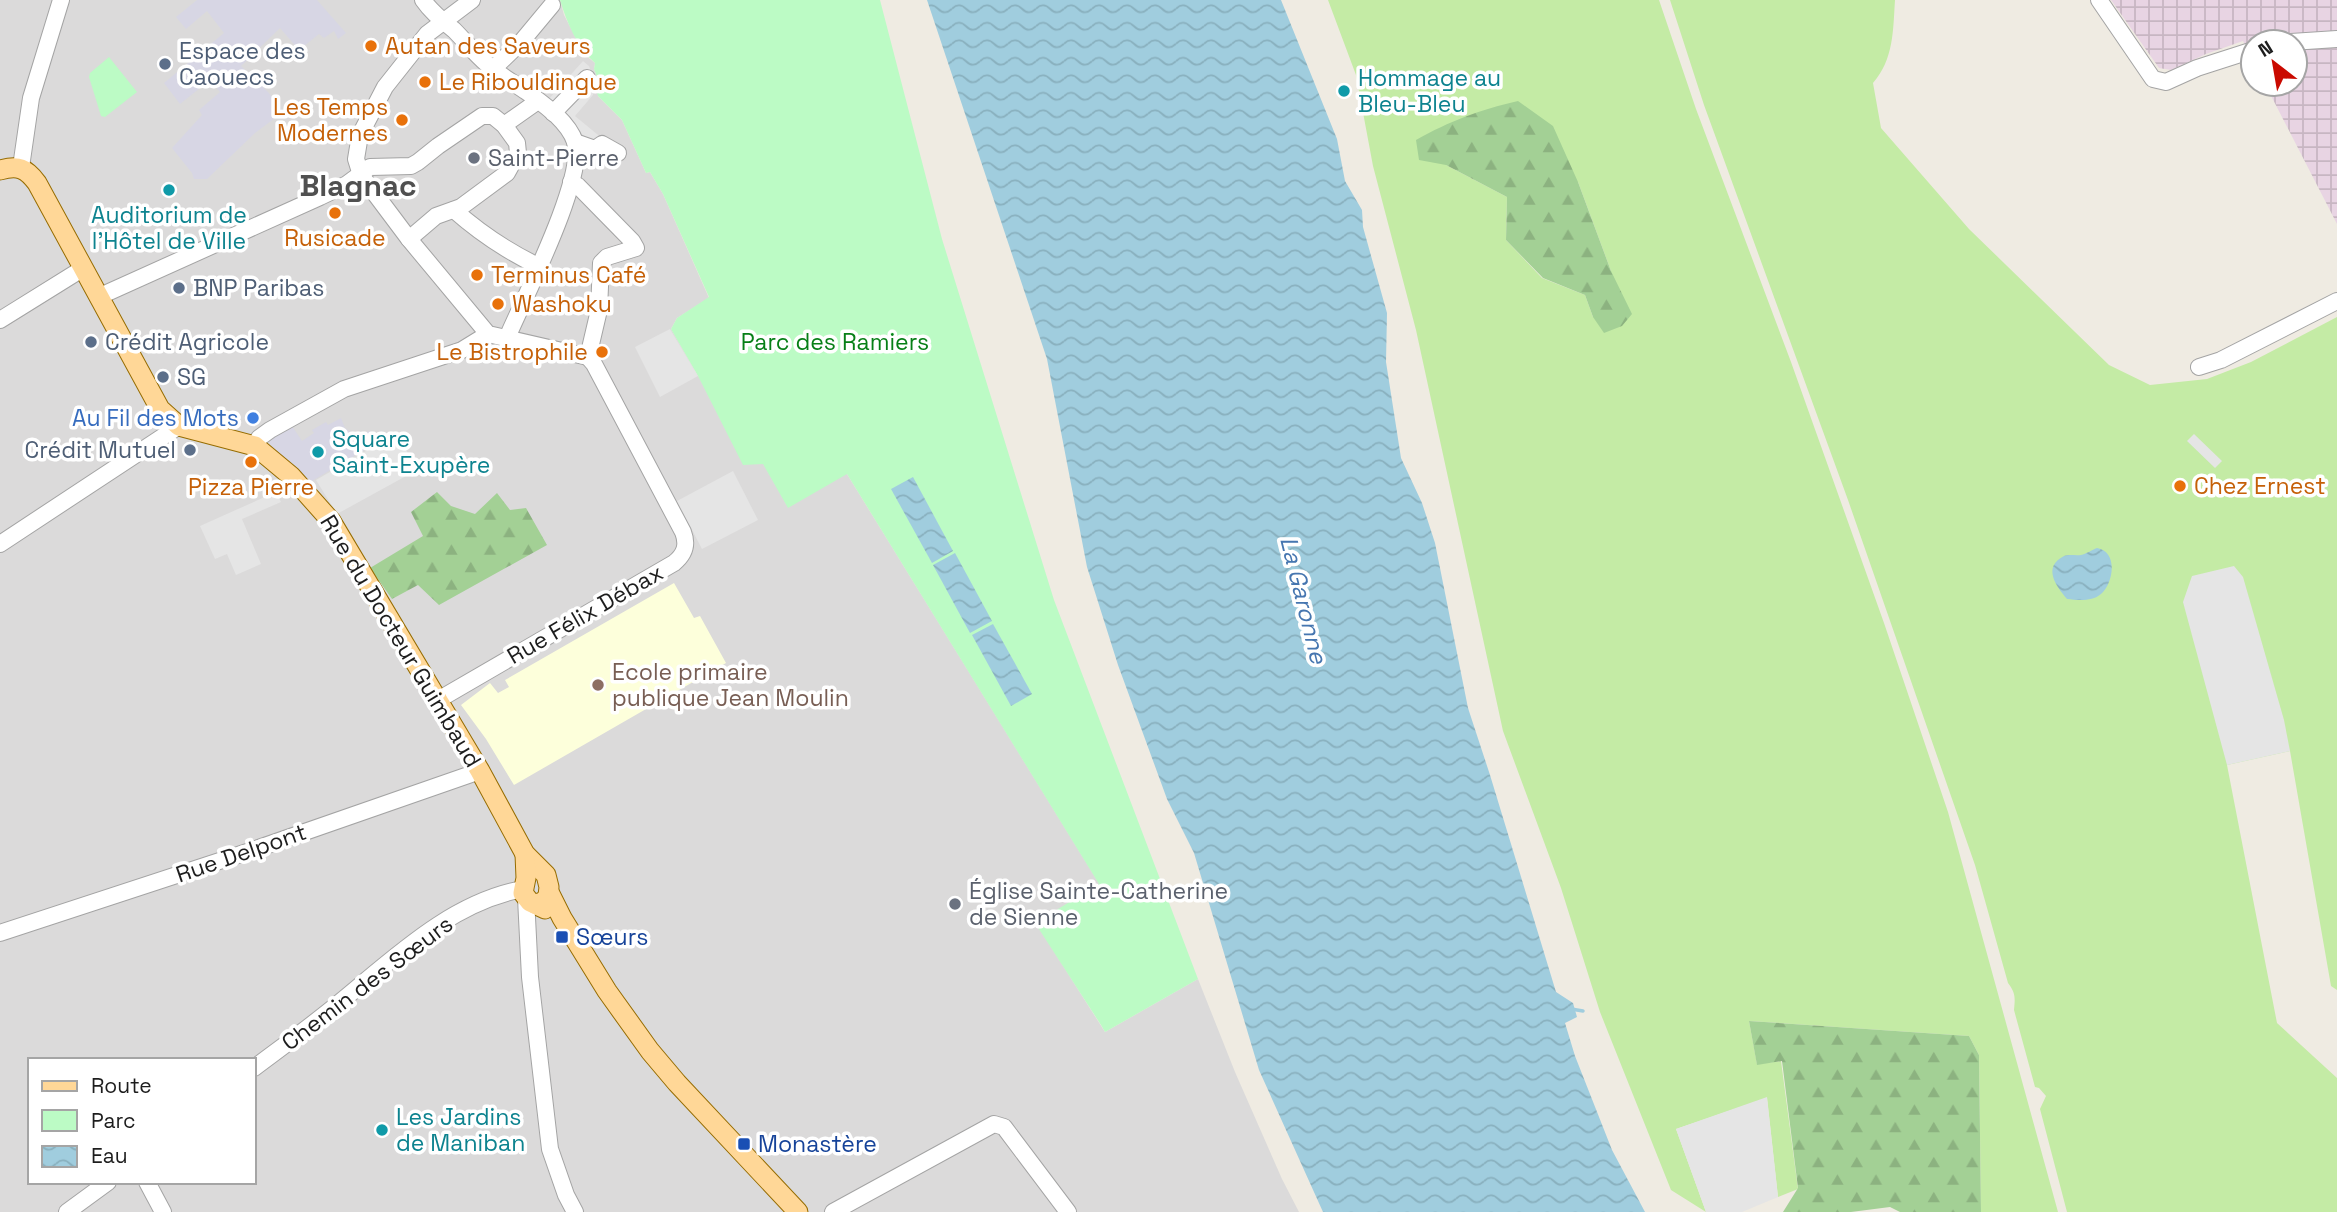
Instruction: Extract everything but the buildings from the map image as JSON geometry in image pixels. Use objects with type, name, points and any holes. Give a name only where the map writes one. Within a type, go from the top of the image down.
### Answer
[{"type":"main road","points":[[0,170],[21,167],[37,183],[82,269],[102,295],[153,400],[169,419],[179,425],[255,446]]},
{"type":"main road","name":"Rue du Docteur Guimbaud","points":[[255,446],[290,475],[331,521],[480,771],[525,854],[536,892]]},
{"type":"main road","points":[[536,892],[562,918],[607,991],[650,1051],[798,1212]]},
{"type":"street","points":[[423,0],[493,69],[553,113],[575,142],[576,159],[571,182],[507,338]]},
{"type":"street","points":[[472,0],[427,34],[385,87],[360,135],[356,159],[361,175],[409,239],[488,334],[588,357],[599,310],[601,263],[607,257],[636,248],[587,195],[571,182]]},
{"type":"street","points":[[2099,0],[2153,79],[2166,82],[2197,68],[2239,54]]},
{"type":"street","points":[[21,167],[31,98],[55,2]]},
{"type":"street","points":[[493,69],[522,41],[552,5]]},
{"type":"street","points":[[2309,41],[2337,39]]},
{"type":"street","points":[[553,113],[587,78]]},
{"type":"street","points":[[504,125],[538,101]]},
{"type":"street","points":[[102,295],[320,197],[361,175],[370,167],[411,166],[482,117],[493,116],[504,125],[517,143],[518,153],[508,173],[454,210],[436,216],[409,239]]},
{"type":"street","points":[[575,142],[595,149],[602,144],[618,153]]},
{"type":"street","points":[[454,210],[472,227],[510,253],[538,266]]},
{"type":"street","points":[[0,320],[82,269]]},
{"type":"street","points":[[2199,367],[2221,360],[2337,300]]},
{"type":"street","points":[[255,446],[259,438],[270,429],[344,389],[462,350],[488,334]]},
{"type":"street","name":"Rue Félix Débax","points":[[438,700],[674,563],[684,553],[686,543],[683,532],[588,357]]},
{"type":"street","points":[[0,544],[179,425]]},
{"type":"street","name":"Rue Delpont","points":[[0,933],[250,851],[480,771]]},
{"type":"street","points":[[536,892],[529,926],[530,977],[550,1149],[575,1212]]},
{"type":"street","name":"Chemin des Sœurs","points":[[256,1066],[424,935],[464,911],[496,897],[536,892]]},
{"type":"street","points":[[833,1212],[994,1124],[1004,1127],[1068,1212]]},
{"type":"street","points":[[67,1212],[105,1184]]},
{"type":"street","points":[[147,1184],[163,1212]]},
{"type":"shaded area","points":[[0,0],[560,0],[564,15],[584,54],[595,63],[594,69],[599,82],[598,96],[622,120],[646,173],[650,172],[663,194],[709,298],[677,318],[671,329],[698,376],[763,464],[847,474],[1100,885],[1036,923],[1105,1032],[1198,979],[1235,1072],[1299,1212],[0,1212]]},
{"type":"shaded area","points":[[197,0],[317,0],[346,33],[338,39],[334,31],[324,38],[319,34],[299,50],[280,28],[241,66],[268,92],[283,112],[255,133],[207,179],[194,179],[172,148],[202,115],[199,110],[220,92],[210,80],[180,104],[164,83],[224,33],[207,11],[186,29],[176,17]]},
{"type":"shaded area","points":[[2111,0],[2337,0],[2337,224],[2272,98],[2309,98],[2309,28],[2239,28],[2239,42],[2171,70],[2159,68]]},
{"type":"shaded area","points":[[583,61],[589,66],[595,81],[593,95],[575,116],[603,139],[595,145],[548,100]]},
{"type":"shaded area","points":[[670,329],[698,376],[660,397],[635,347]]},
{"type":"shaded area","name":"Square Saint-Exupère","points":[[341,418],[345,428],[352,433],[370,431],[376,443],[307,484],[270,445],[269,440],[290,423],[302,441],[314,433],[312,430]]},
{"type":"shaded area","points":[[397,433],[417,470],[337,514],[316,480]]},
{"type":"shaded area","points":[[2194,434],[2222,461],[2215,468],[2187,441]]},
{"type":"shaded area","points":[[733,471],[758,520],[702,549],[677,501]]},
{"type":"shaded area","points":[[276,492],[281,502],[242,519],[261,564],[236,575],[227,554],[215,559],[200,526]]},
{"type":"shaded area","points":[[2234,566],[2243,577],[2284,720],[2290,751],[2227,765],[2183,602],[2192,576]]},
{"type":"shaded area","name":"Ecole primaire publique Jean Moulin","points":[[674,583],[694,618],[700,616],[726,663],[514,785],[461,705],[490,683],[498,693],[509,687],[505,680]]},
{"type":"shaded area","points":[[1767,1097],[1778,1197],[1742,1212],[1706,1212],[1676,1129]]},
{"type":"green space","name":"Parc des Ramiers","points":[[560,0],[880,0],[942,239],[1054,600],[1198,979],[1105,1032],[1035,923],[1099,884],[847,474],[788,508],[763,464],[743,465],[671,329],[677,318],[709,297],[663,194],[650,172],[646,173],[622,120],[598,96],[596,89],[599,82],[594,69],[595,63],[573,34]]},
{"type":"green space","points":[[1328,0],[1659,0],[1696,109],[1791,362],[1884,623],[1948,812],[2058,1212],[1981,1212],[1979,1055],[1969,1036],[1749,1021],[1757,1064],[1781,1061],[1798,1189],[1778,1197],[1767,1098],[1676,1129],[1706,1212],[1671,1190],[1600,1012],[1561,888],[1503,731],[1416,330],[1373,166],[1356,75]],"holes":[[[1446,165],[1578,182],[1611,271],[1593,317],[1585,295],[1542,278],[1506,240],[1507,197]]]},
{"type":"green space","points":[[1670,0],[1895,0],[1889,54],[1873,83],[1881,128],[1969,229],[2109,365],[2150,385],[2207,379],[2251,362],[2337,317],[2337,990],[2331,986],[2290,751],[2227,765],[2277,1023],[2337,1078],[2337,1212],[2067,1212],[2040,1109],[2046,1096],[2035,1087],[2014,1010],[2014,993],[2008,983],[1975,865],[1848,500],[1704,105]]},
{"type":"green space","points":[[109,57],[137,92],[105,117],[101,116],[89,77],[90,73]]},
{"type":"green space","points":[[1518,101],[1553,126],[1578,182],[1611,271],[1632,314],[1622,326],[1604,333],[1593,317],[1585,295],[1543,278],[1506,240],[1507,197],[1446,165],[1419,160],[1416,140],[1465,117]]},
{"type":"green space","points":[[437,492],[451,506],[475,514],[497,493],[510,510],[526,508],[547,545],[439,605],[418,585],[392,599],[370,568],[423,536],[411,512]]},
{"type":"green space","points":[[1749,1021],[1969,1036],[1979,1055],[1981,1212],[1900,1212],[1890,1207],[1851,1212],[1783,1212],[1798,1188],[1782,1061],[1757,1065]]},
{"type":"water","name":"La Garonne","points":[[927,0],[1281,0],[1337,139],[1345,181],[1362,210],[1363,227],[1387,313],[1386,362],[1401,458],[1422,503],[1435,543],[1468,708],[1556,992],[1573,1003],[1577,1017],[1565,1023],[1575,1056],[1612,1150],[1645,1212],[1323,1212],[1259,1070],[1194,853],[1167,799],[1118,665],[1087,567],[1047,359]]},
{"type":"water","points":[[913,477],[953,551],[932,563],[891,489]]},
{"type":"water","points":[[2097,548],[2104,550],[2111,561],[2109,583],[2101,594],[2093,598],[2067,599],[2053,577],[2052,571],[2057,560],[2068,555],[2081,555]]},
{"type":"water","points":[[955,553],[992,621],[970,633],[933,565]]},
{"type":"water","points":[[993,624],[1032,694],[1011,706],[972,635]]},
{"type":"waterway","points":[[1571,1009],[1583,1011]]},
{"type":"place","name":"Autan des Saveurs","points":[[371,46]]},
{"type":"place","name":"Espace des Caouecs","points":[[165,64]]},
{"type":"place","name":"Le Ribouldingue","points":[[425,82]]},
{"type":"place","name":"Hommage au Bleu-Bleu","points":[[1344,91]]},
{"type":"place","name":"Les Temps Modernes","points":[[402,120]]},
{"type":"place","name":"Saint-Pierre","points":[[474,158]]},
{"type":"place","name":"Auditorium de l'Hôtel de Ville","points":[[169,190]]},
{"type":"place","name":"Rusicade","points":[[335,213]]},
{"type":"place","name":"Terminus Café","points":[[477,275]]},
{"type":"place","name":"BNP Paribas","points":[[179,288]]},
{"type":"place","name":"Washoku","points":[[498,304]]},
{"type":"place","name":"Crédit Agricole","points":[[91,342]]},
{"type":"place","name":"Le Bistrophile","points":[[602,352]]},
{"type":"place","name":"SG","points":[[163,377]]},
{"type":"place","name":"Au Fil des Mots","points":[[253,418]]},
{"type":"place","name":"Crédit Mutuel","points":[[190,450]]},
{"type":"place","name":"Square Saint-Exupère","points":[[318,452]]},
{"type":"place","name":"Pizza Pierre","points":[[251,462]]},
{"type":"place","name":"Chez Ernest","points":[[2180,486]]},
{"type":"place","name":"Ecole primaire publique Jean Moulin","points":[[598,685]]},
{"type":"place","name":"Église Sainte-Catherine de Sienne","points":[[955,904]]},
{"type":"place","name":"Sœurs","points":[[562,937]]},
{"type":"place","name":"Les Jardins de Maniban","points":[[382,1130]]},
{"type":"place","name":"Monastère","points":[[744,1144]]},
{"type":"district","name":"Blagnac","points":[[358,185]]}]
